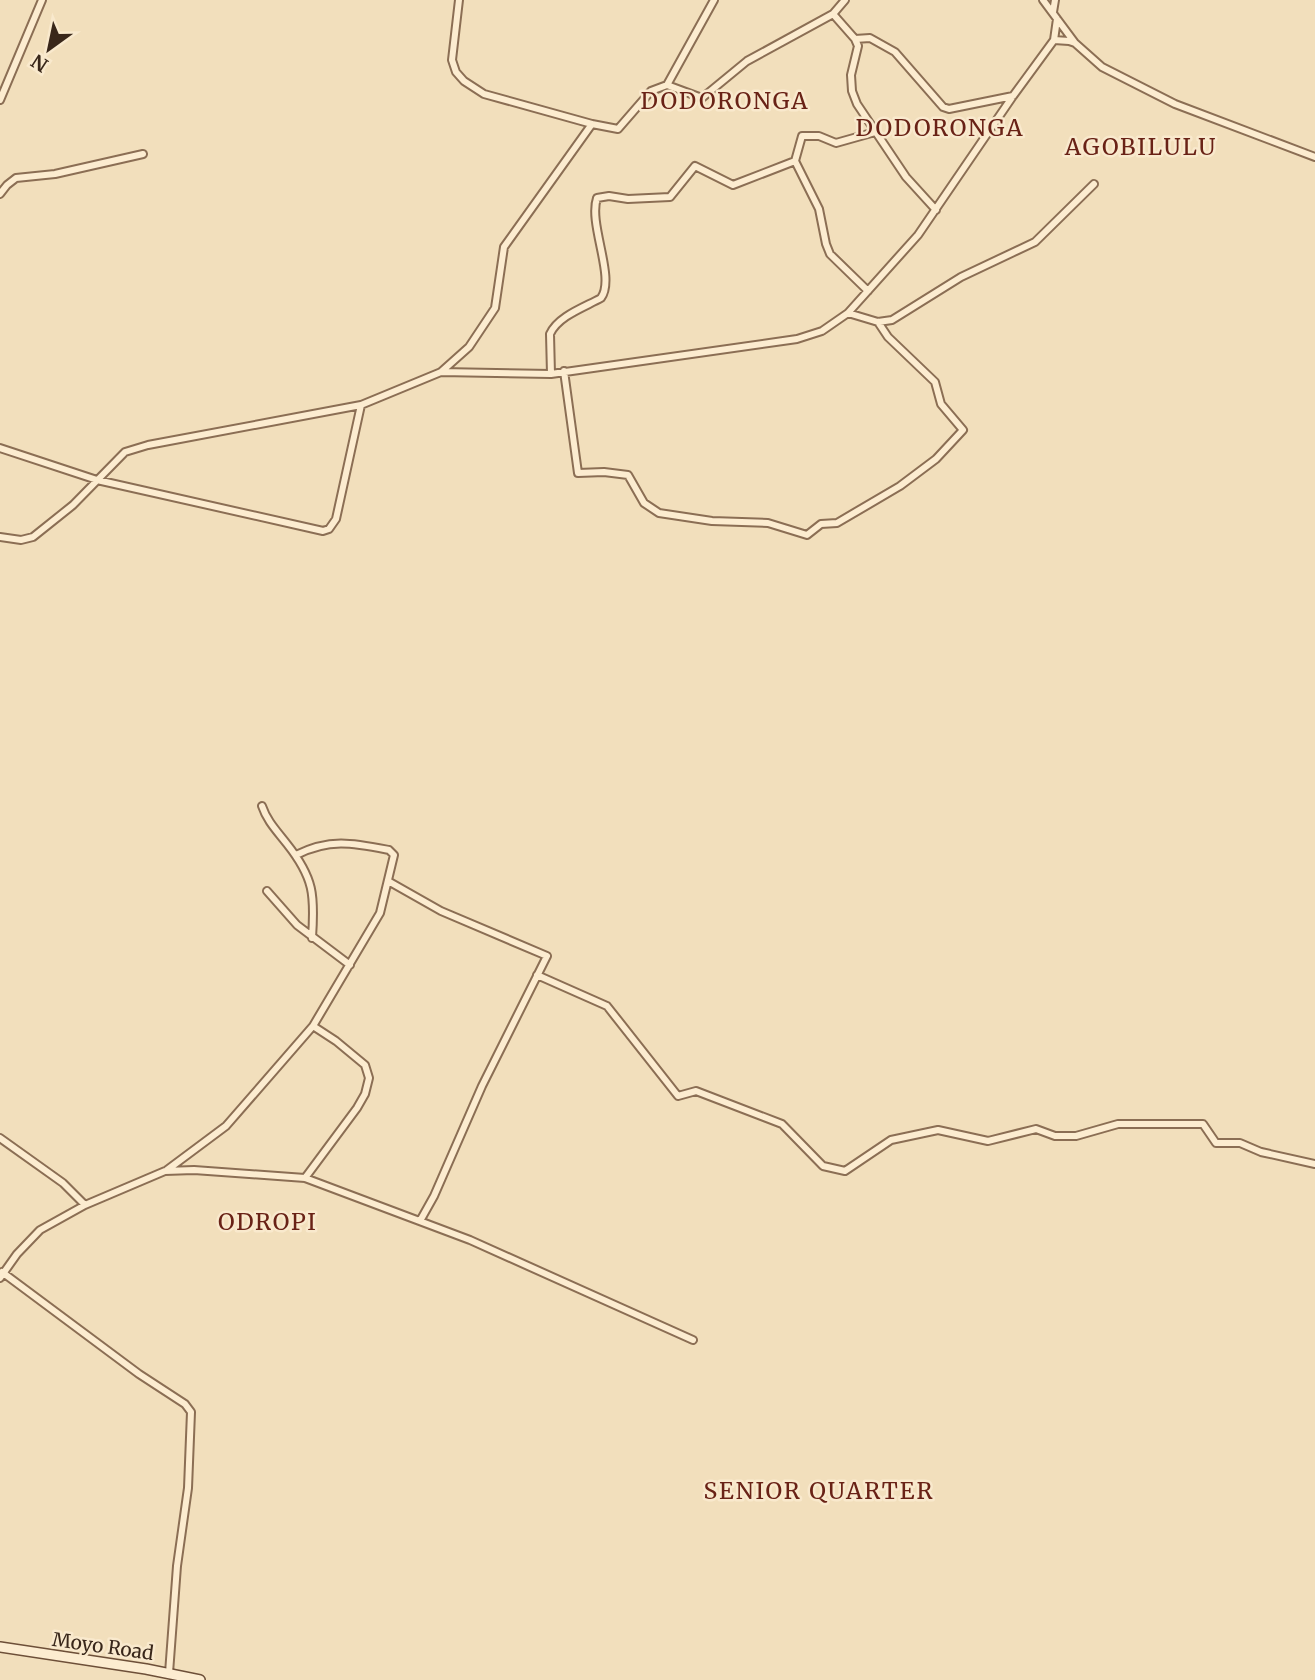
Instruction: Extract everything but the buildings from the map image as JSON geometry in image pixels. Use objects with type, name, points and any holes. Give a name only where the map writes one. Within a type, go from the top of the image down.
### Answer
[{"type":"main road","name":"Moyo Road","points":[[0,1647],[200,1680]]},
{"type":"street","points":[[0,100],[42,0]]},
{"type":"street","points":[[459,0],[452,60],[456,72],[464,81],[484,94],[618,129],[651,91],[667,86],[702,98],[747,61],[832,14],[845,0]]},
{"type":"street","points":[[667,86],[714,0]]},
{"type":"street","points":[[1043,0],[1074,43],[1102,67],[1175,104],[1315,157]]},
{"type":"street","points":[[1053,12],[1055,0]]},
{"type":"street","points":[[832,14],[858,46],[851,75],[852,91],[857,104],[906,177],[936,210]]},
{"type":"street","points":[[441,372],[551,374],[797,340],[821,331],[848,313],[918,235],[1054,40],[1058,19]]},
{"type":"street","points":[[855,39],[870,38],[895,52],[943,107],[949,109],[1013,96]]},
{"type":"street","points":[[1054,40],[1074,43]]},
{"type":"street","points":[[0,537],[21,540],[33,537],[73,505],[125,452],[148,445],[361,405],[441,372],[469,347],[495,308],[504,247],[592,124]]},
{"type":"street","points":[[868,291],[830,254],[819,209],[794,161],[802,136],[819,136],[836,143],[875,132]]},
{"type":"street","points":[[0,194],[16,178],[55,174],[143,154]]},
{"type":"street","points":[[551,374],[550,334],[553,328],[604,294],[605,271],[595,217],[598,197],[670,197],[695,166],[728,184],[738,185],[794,161]]},
{"type":"street","points":[[848,313],[878,322],[892,320],[961,277],[1035,242],[1094,184]]},
{"type":"street","points":[[564,371],[578,473],[628,475],[644,503],[659,513],[712,521],[768,523],[807,535],[821,524],[836,523],[900,486],[936,459],[963,429],[941,404],[934,382],[888,337],[878,322]]},
{"type":"street","points":[[0,448],[97,480],[323,531],[336,519],[361,405]]},
{"type":"street","points":[[262,806],[266,819],[296,855],[313,891],[312,938]]},
{"type":"street","points":[[169,1673],[177,1566],[188,1488],[191,1412],[185,1404],[1,1275],[40,1230],[85,1205],[165,1171],[226,1126],[313,1026],[380,912],[394,855],[389,850],[363,845],[328,843],[296,855]]},
{"type":"street","points":[[388,881],[441,911],[547,956],[482,1086],[421,1221]]},
{"type":"street","points":[[267,891],[289,918],[350,965]]},
{"type":"street","points":[[537,975],[607,1006],[678,1096],[696,1091],[782,1124],[823,1166],[845,1171],[891,1140],[938,1129],[988,1141],[1036,1129],[1055,1136],[1076,1136],[1118,1124],[1203,1124],[1216,1143],[1240,1143],[1261,1152],[1315,1164]]},
{"type":"street","points":[[305,1178],[357,1108],[368,1086],[365,1065],[357,1056],[313,1026]]},
{"type":"street","points":[[0,1138],[63,1183],[85,1205]]},
{"type":"street","points":[[165,1171],[194,1170],[305,1178],[470,1240],[693,1340]]},
{"type":"district","name":"DODORONGA","points":[[725,101]]},
{"type":"district","name":"DODORONGA","points":[[940,128]]},
{"type":"district","name":"AGOBILULU","points":[[1141,147]]},
{"type":"district","name":"ODROPI","points":[[268,1222]]},
{"type":"district","name":"SENIOR QUARTER","points":[[819,1491]]}]
